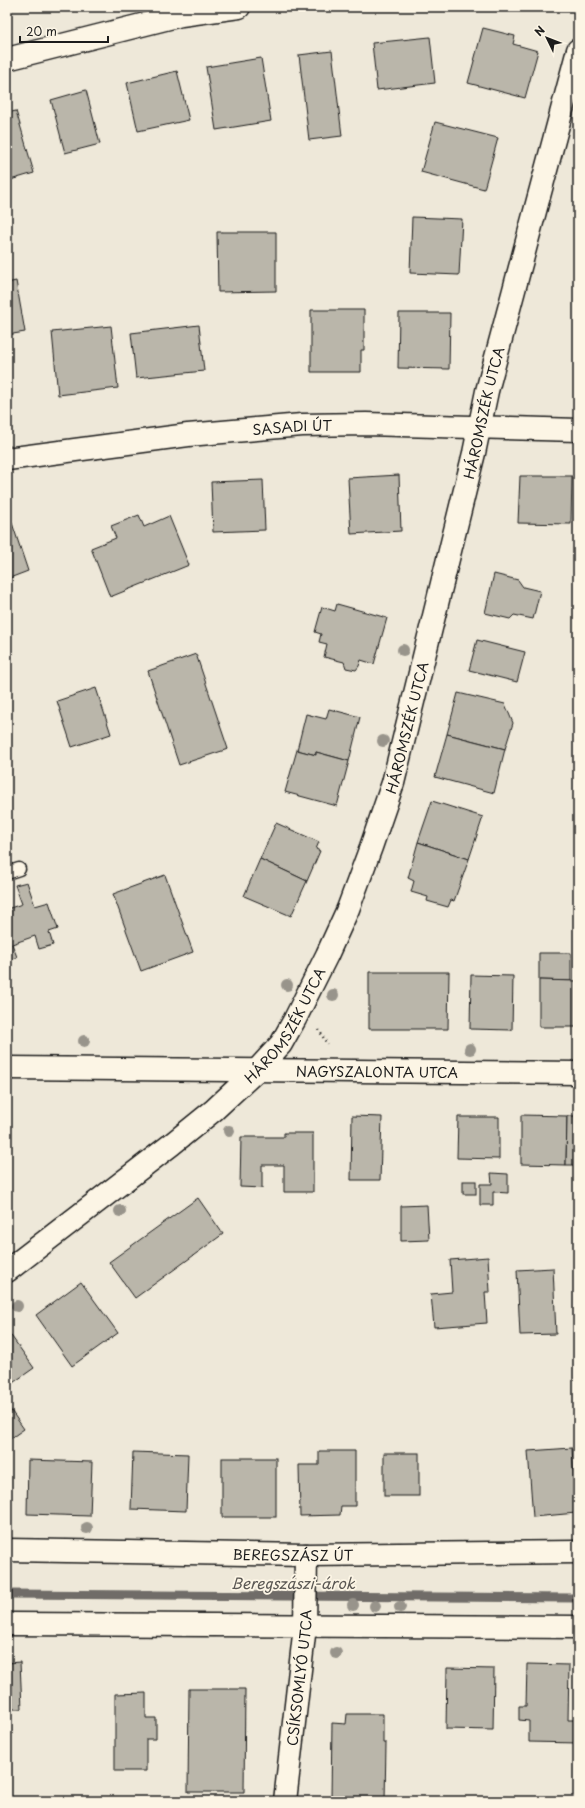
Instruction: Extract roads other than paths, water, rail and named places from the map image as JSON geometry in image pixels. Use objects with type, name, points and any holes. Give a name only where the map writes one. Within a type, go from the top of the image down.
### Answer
[{"type":"street","points":[[7,59],[181,15],[239,7]]},
{"type":"street","name":"HÁROMSZÉK UTCA","points":[[7,1271],[178,1139],[214,1110],[258,1069],[281,1044],[295,1019],[348,909],[393,784],[489,383],[578,50]]},
{"type":"street","name":"SASADI ÚT","points":[[7,459],[188,435],[302,425],[366,424],[578,430]]},
{"type":"street","name":"NAGYSZALONTA UTCA","points":[[7,1068],[578,1073]]},
{"type":"street","name":"BEREGSZÁSZ ÚT","points":[[7,1550],[306,1555],[578,1552]]},
{"type":"street","name":"CSÍKSOMLYÓ UTCA","points":[[285,1801],[305,1618],[306,1555]]},
{"type":"street","points":[[7,1624],[305,1618],[578,1627]]},
{"type":"lane","points":[[7,873],[19,869]]},
{"type":"waterway","name":"Beregszászi-árok","points":[[7,1594],[578,1598]]}]
